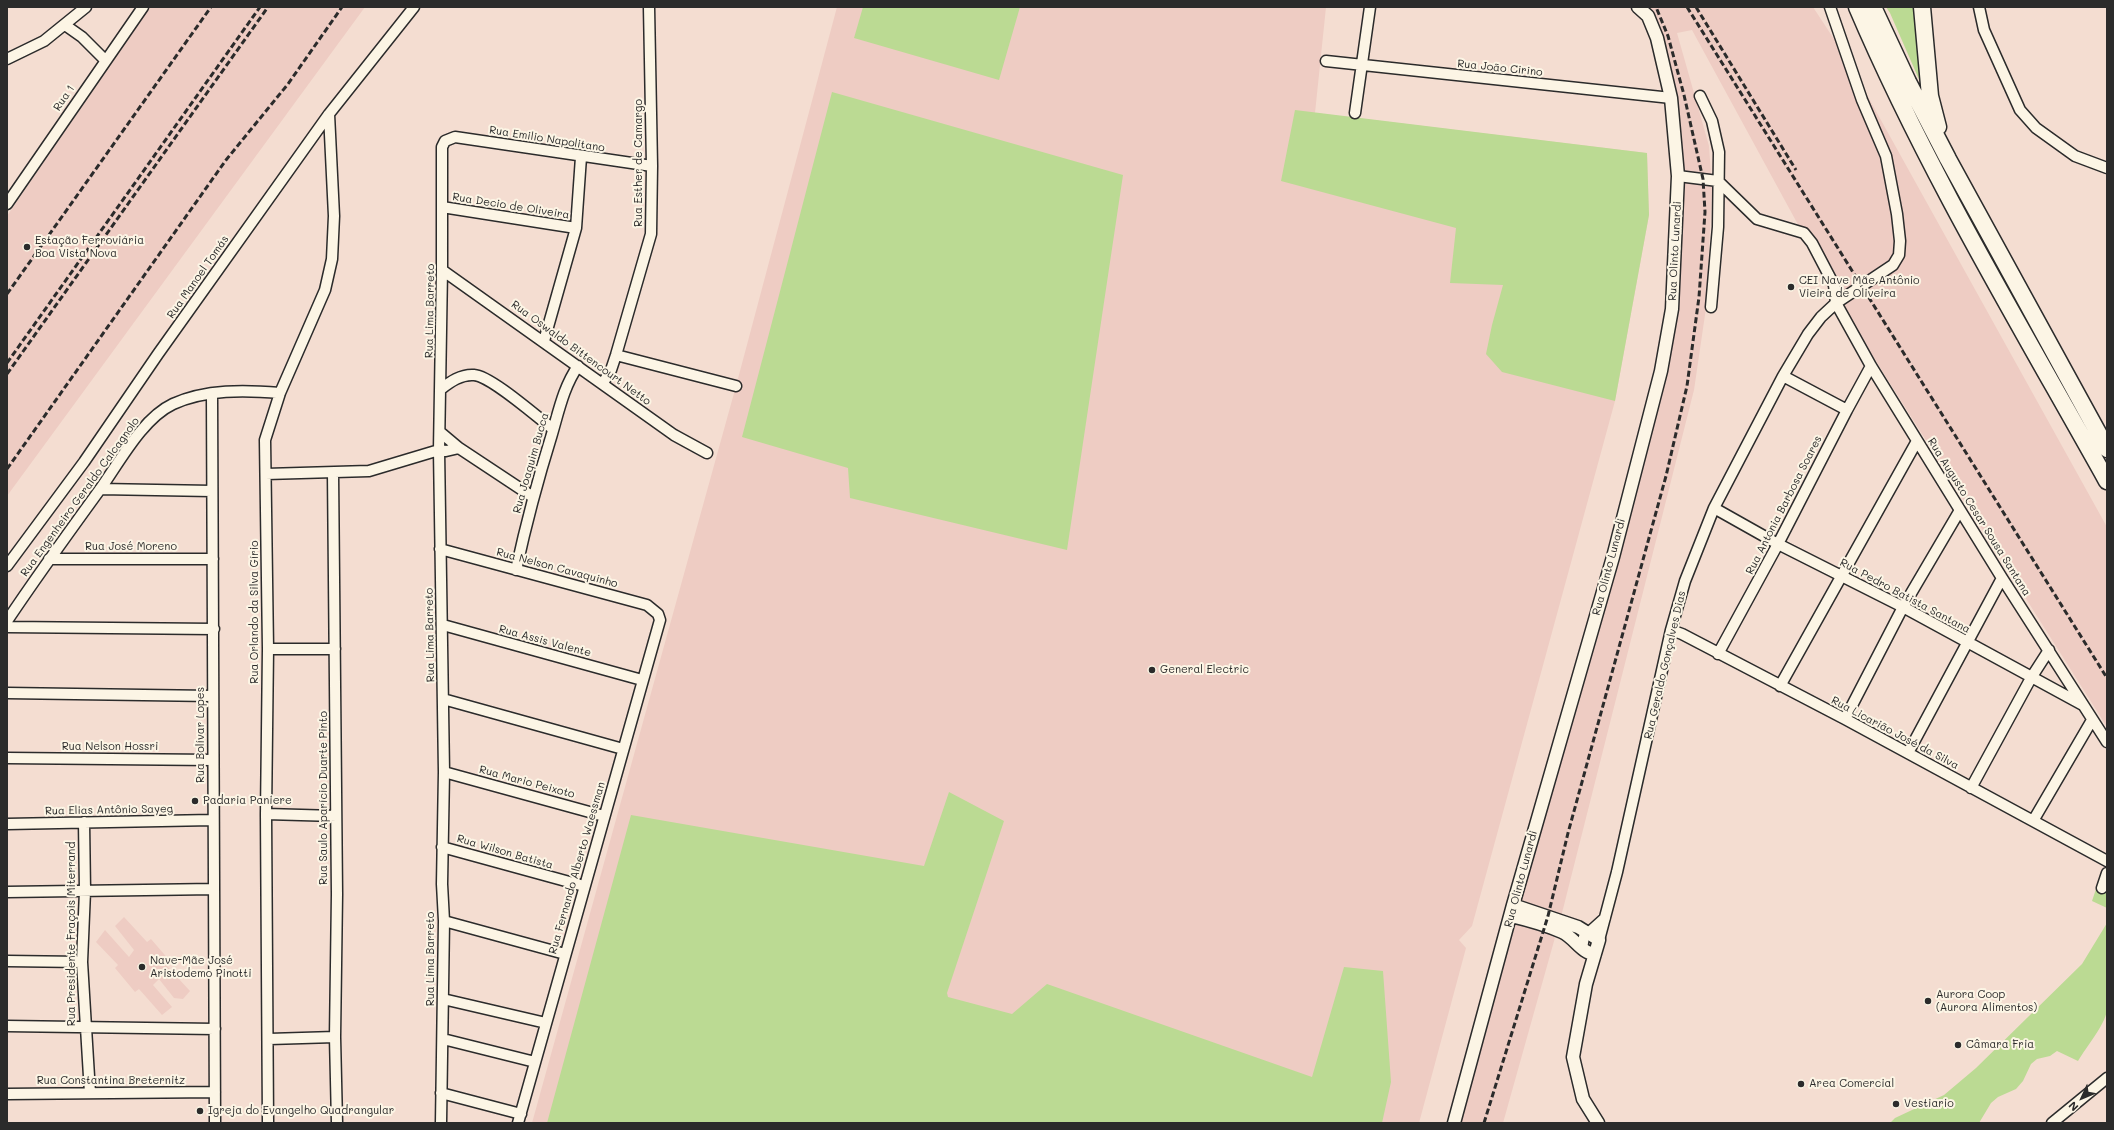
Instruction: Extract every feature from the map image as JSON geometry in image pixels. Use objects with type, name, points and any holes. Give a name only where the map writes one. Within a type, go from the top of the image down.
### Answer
[{"type":"highway","points":[[1857,7],[1895,94],[1957,212],[2107,481]]},
{"type":"highway","points":[[1873,7],[1908,82],[1948,159],[2107,449]]},
{"type":"highway","points":[[1922,7],[1930,96],[1948,159]]},
{"type":"street","points":[[7,59],[44,41],[86,7]]},
{"type":"street","name":"Rua 1","points":[[7,204],[143,7]]},
{"type":"street","name":"Rua Manoel Tomás","points":[[7,566],[84,462],[163,347],[329,114],[414,7]]},
{"type":"street","name":"Rua Esther de Camargo","points":[[603,383],[611,370],[616,356],[651,234],[652,166],[650,7]]},
{"type":"street","points":[[1355,113],[1370,7]]},
{"type":"street","name":"Rua Olinto Lunardi","points":[[1454,1123],[1612,557],[1661,371],[1672,308],[1678,176],[1671,98],[1657,38],[1648,16],[1638,7]]},
{"type":"street","name":"Rua Geraldo Gonçalves Dias","points":[[1594,1118],[1583,1099],[1573,1057],[1586,984],[1617,872],[1671,630],[1685,581],[1714,508],[1783,376],[1808,334],[1821,317],[1836,303],[1893,265],[1899,255],[1900,241],[1897,214],[1886,156],[1862,100],[1830,7]]},
{"type":"street","points":[[1979,7],[1984,30],[2020,110],[2036,128],[2075,156],[2107,168]]},
{"type":"street","points":[[64,25],[82,37],[105,60]]},
{"type":"street","name":"Rua João Cirino","points":[[1326,61],[1671,98]]},
{"type":"street","points":[[1700,96],[1712,121],[1719,152],[1718,228],[1711,307]]},
{"type":"street","name":"Rua Orlando da Silva Gírio","points":[[268,1123],[269,1039],[266,814],[268,649],[265,440],[280,393],[325,290],[332,259],[334,216],[329,114]]},
{"type":"street","name":"Rua Emilio Napolitano","points":[[442,147],[445,141],[455,137],[581,157],[652,166]]},
{"type":"street","name":"Rua Lima Barreto","points":[[441,1123],[444,999],[442,847],[444,772],[439,450],[441,389],[442,147]]},
{"type":"street","points":[[544,341],[576,228],[581,157]]},
{"type":"street","points":[[1678,176],[1718,181],[1756,219],[1804,233],[1815,249],[1834,285],[1836,303]]},
{"type":"street","name":"Rua Decio de Oliveira","points":[[442,207],[576,228]]},
{"type":"street","name":"Rua Oswaldo Bittencourt Netto","points":[[442,270],[544,341],[674,435],[707,453]]},
{"type":"street","name":"Rua Augusto Cesar Sousa Santana","points":[[1836,303],[1871,366],[2002,578],[2107,742]]},
{"type":"street","points":[[616,356],[736,386]]},
{"type":"street","name":"Rua Joaquim Bucca","points":[[516,570],[532,497],[568,380],[578,366]]},
{"type":"street","name":"Rua Antonia Barbosa Soares","points":[[1718,654],[1778,544],[1871,366]]},
{"type":"street","points":[[441,389],[453,380],[466,375],[482,376],[553,430]]},
{"type":"street","points":[[441,376],[453,380]]},
{"type":"street","points":[[1783,376],[1847,410]]},
{"type":"street","name":"Rua Engenheiro Geraldo Calcagnolo","points":[[7,622],[49,559],[152,418],[172,404],[192,397],[230,391],[252,390],[280,393]]},
{"type":"street","name":"Rua Bolívar Lopes","points":[[212,394],[214,629],[212,696],[212,820],[214,889],[215,1123]]},
{"type":"street","points":[[440,432],[459,448],[532,497]]},
{"type":"street","points":[[1780,686],[1917,440]]},
{"type":"street","points":[[266,474],[369,471],[439,450],[446,451],[459,448]]},
{"type":"street","name":"Rua Saulo Aparício Duarte Pinto","points":[[333,473],[336,816],[335,1037],[337,1123]]},
{"type":"street","points":[[100,489],[212,491]]},
{"type":"street","name":"Rua Pedro Batista Santana","points":[[1714,508],[1778,544],[1903,607],[2031,678],[2084,705]]},
{"type":"street","points":[[1845,719],[1903,607],[1960,510]]},
{"type":"street","name":"Rua Nelson Cavaquinho","points":[[440,548],[647,605],[658,614],[660,620]]},
{"type":"street","name":"Rua José Moreno","points":[[49,559],[213,559]]},
{"type":"street","points":[[1908,753],[2002,578]]},
{"type":"street","name":"Rua Fernando Alberto Waessman","points":[[519,1118],[660,620]]},
{"type":"street","name":"Rua Assis Valente","points":[[442,625],[642,680]]},
{"type":"street","points":[[7,627],[214,629]]},
{"type":"street","name":"Rua Licarião José da Silva","points":[[1671,630],[1688,637],[1845,719],[2107,861]]},
{"type":"street","points":[[268,649],[335,649]]},
{"type":"street","points":[[1971,788],[2031,678],[2049,650]]},
{"type":"street","points":[[7,693],[212,696]]},
{"type":"street","points":[[443,699],[623,749]]},
{"type":"street","points":[[2033,821],[2092,720]]},
{"type":"street","name":"Rua Nelson Hossri","points":[[7,758],[213,760]]},
{"type":"street","name":"Rua Mario Peixoto","points":[[444,772],[604,816]]},
{"type":"street","points":[[266,814],[336,816]]},
{"type":"street","name":"Rua Elias Antônio Sayeg","points":[[7,824],[212,820]]},
{"type":"street","name":"Rua Presidente Fraçois Miterrand","points":[[84,822],[85,891],[82,962],[90,1093]]},
{"type":"street","name":"Rua Wilson Batista","points":[[442,847],[584,886]]},
{"type":"street","points":[[2102,888],[2107,873]]},
{"type":"street","points":[[7,892],[214,889]]},
{"type":"street","points":[[1512,911],[1567,922],[1588,932],[1599,940]]},
{"type":"street","points":[[1512,911],[1562,932],[1575,940],[1586,952],[1595,954]]},
{"type":"street","points":[[1582,948],[1582,942],[1588,932],[1605,918]]},
{"type":"street","points":[[444,921],[565,954]]},
{"type":"street","name":"Rua Geraldo Gonçalves Dias","points":[[1582,948],[1586,961],[1586,984]]},
{"type":"street","points":[[7,961],[82,962]]},
{"type":"street","points":[[444,999],[546,1023]]},
{"type":"street","points":[[7,1026],[215,1029]]},
{"type":"street","points":[[269,1039],[335,1037]]},
{"type":"street","points":[[443,1039],[535,1062]]},
{"type":"street","points":[[2052,1123],[2107,1078]]},
{"type":"street","name":"Rua Constantina Breternitz","points":[[7,1094],[215,1092]]},
{"type":"street","points":[[441,1093],[519,1118]]},
{"type":"shaded area","points":[[150,7],[365,7],[7,496],[7,216]]},
{"type":"shaded area","name":"General Electric","points":[[837,7],[1326,7],[1315,113],[1647,153],[1649,215],[1615,401],[1472,926],[1459,940],[1466,948],[1419,1123],[532,1123],[736,386]]},
{"type":"shaded area","points":[[1638,7],[1813,7],[1847,59],[2107,527],[2107,727],[1850,320],[1692,30],[1677,33],[1709,146],[1712,189],[1706,308],[1694,390],[1563,909],[1503,1123],[1454,1123],[1661,371],[1678,176],[1657,38]]},
{"type":"shaded area","name":"Nave-Mãe José Aristodemo Pinotti","points":[[124,917],[147,942],[151,939],[170,961],[166,965],[190,991],[183,999],[174,998],[159,979],[153,985],[172,1007],[162,1015],[139,989],[135,992],[115,968],[118,965],[96,942],[105,930],[129,957],[134,950],[115,926]]},
{"type":"green space","points":[[863,7],[1020,7],[999,80],[854,38]]},
{"type":"green space","points":[[1886,7],[1919,7],[1921,84],[1890,13]]},
{"type":"green space","points":[[832,92],[1123,175],[1067,550],[850,498],[848,468],[742,437]]},
{"type":"green space","points":[[1295,110],[1647,153],[1649,215],[1615,401],[1502,372],[1486,354],[1503,285],[1450,283],[1456,228],[1281,181]]},
{"type":"green space","points":[[949,792],[1004,821],[947,993],[948,997],[1012,1014],[1047,984],[1312,1077],[1344,967],[1383,971],[1391,1082],[1382,1123],[547,1123],[631,815],[924,866]]},
{"type":"green space","points":[[2102,871],[2102,884],[2107,886],[2107,908],[2092,901]]},
{"type":"green space","points":[[2107,923],[2107,1011],[2099,1029],[2078,1061],[2057,1051],[2050,1056],[2037,1059],[2031,1064],[2023,1081],[2016,1089],[1998,1097],[1991,1103],[1979,1123],[1890,1123],[1895,1118],[1944,1095],[1976,1068],[2082,964]]},
{"type":"railway","points":[[7,294],[211,7]]},
{"type":"railway","points":[[7,363],[260,7]]},
{"type":"railway","points":[[7,374],[268,7]]},
{"type":"railway","points":[[7,469],[226,160],[288,84],[342,7]]},
{"type":"railway","points":[[1484,1123],[1548,916],[1568,833],[1666,476],[1687,386],[1699,297],[1705,212],[1703,179],[1684,95],[1668,36],[1656,7]]},
{"type":"railway","points":[[1687,7],[2107,678]]},
{"type":"railway","points":[[1696,7],[1796,170]]},
{"type":"place","name":"Estação Ferroviária Boa Vista Nova","points":[[27,247]]},
{"type":"place","name":"CEI Nave Mãe Antônio Vieira de Oliveira","points":[[1791,287]]},
{"type":"place","name":"General Electric","points":[[1152,670]]},
{"type":"place","name":"Padaria Paniere","points":[[195,801]]},
{"type":"place","name":"Nave-Mãe José Aristodemo Pinotti","points":[[142,967]]},
{"type":"place","name":"Aurora Coop (Aurora Alimentos)","points":[[1928,1001]]},
{"type":"place","name":"Câmara Fria","points":[[1958,1045]]},
{"type":"place","name":"Area Comercial","points":[[1801,1084]]},
{"type":"place","name":"Vestiario","points":[[1896,1104]]},
{"type":"place","name":"Igreja do Evangelho Quadrangular","points":[[200,1111]]}]
